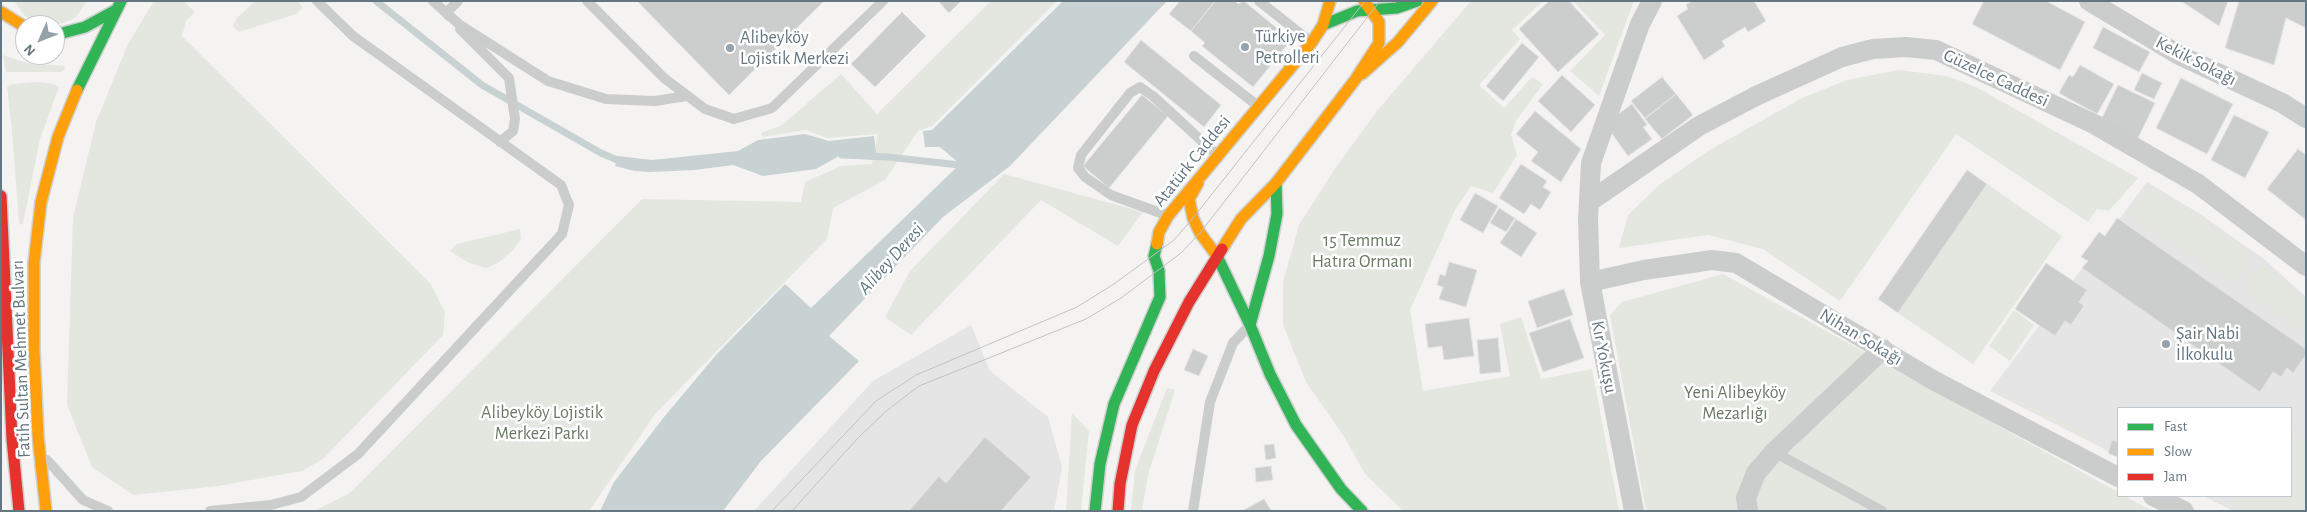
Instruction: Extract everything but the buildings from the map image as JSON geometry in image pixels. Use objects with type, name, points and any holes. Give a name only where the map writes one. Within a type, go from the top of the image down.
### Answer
[{"type":"main road","name":"Atatürk Caddesi","points":[[1095,511],[1100,464],[1114,404],[1160,297],[1159,271],[1154,256],[1160,232],[1168,216],[1312,42],[1323,25],[1330,1]]},
{"type":"main road","points":[[1118,511],[1120,484],[1132,425],[1154,371],[1189,302],[1241,220],[1276,183],[1355,80],[1379,43],[1379,22],[1364,1]]},
{"type":"main road","points":[[1323,25],[1357,11],[1397,8],[1417,1]]},
{"type":"main road","points":[[1355,80],[1380,60],[1398,42],[1432,1]]},
{"type":"main road","points":[[65,32],[85,27],[118,6]]},
{"type":"main road","name":"Fatih Sultan Mehmet Bulvarı","points":[[46,511],[38,436],[34,314],[34,263],[41,202],[58,137],[79,86],[118,6]]},
{"type":"main road","points":[[1,12],[15,21]]},
{"type":"main road","points":[[1207,169],[1189,199],[1200,232],[1217,256],[1250,325],[1270,374],[1296,425],[1341,489],[1362,511]]},
{"type":"main road","points":[[1250,325],[1269,256],[1277,214],[1276,183]]},
{"type":"main road","name":"Fatih Sultan Mehmet Bulvarı","points":[[1,196],[12,439],[19,511]]},
{"type":"street","name":"Kekik Sokağı","points":[[2089,1],[2179,55],[2282,103],[2306,118]]},
{"type":"street","name":"Kır Yokuşu","points":[[1634,511],[1590,282],[1589,202],[1592,163],[1640,24],[1653,2]]},
{"type":"street","name":"Güzelce Caddesi","points":[[1589,202],[1699,126],[1756,96],[1842,57],[1873,49],[1906,47],[1936,50],[2094,124],[2198,184],[2306,266]]},
{"type":"street","name":"Nihan Sokağı","points":[[1590,282],[1644,270],[1712,260],[1736,263],[1933,380],[2117,476]]},
{"type":"street","points":[[1748,511],[1746,498],[1756,473],[1774,452],[1883,350]]},
{"type":"street","points":[[2155,497],[2184,511]]},
{"type":"lane","points":[[210,511],[270,505],[301,497],[358,454],[562,234],[569,205],[561,186],[353,36],[318,1]]},
{"type":"lane","points":[[432,1],[460,25],[548,80],[606,99],[655,101],[687,96]]},
{"type":"lane","points":[[446,13],[458,1]]},
{"type":"lane","points":[[587,1],[664,78],[705,109],[734,119],[772,108],[883,1]]},
{"type":"lane","points":[[1259,1],[1312,42]]},
{"type":"lane","points":[[446,13],[472,42],[510,78],[515,119],[513,131],[500,142]]},
{"type":"lane","points":[[1194,56],[1258,106]]},
{"type":"lane","points":[[1168,216],[1111,196],[1085,177],[1078,168],[1081,155],[1130,93],[1140,87],[1153,96],[1218,156]]},
{"type":"lane","points":[[1193,511],[1210,402],[1233,343],[1250,325]]},
{"type":"lane","points":[[1774,452],[1882,511]]},
{"type":"lane","points":[[41,454],[83,500],[108,511]]},
{"type":"shaded area","name":"Şair Nabi İlkokulu","points":[[2147,182],[2200,214],[2264,259],[2306,297],[2306,511],[2233,511],[2205,497],[2292,497],[2292,407],[2117,407],[2117,455],[1990,391]]},
{"type":"shaded area","points":[[971,325],[990,371],[1048,417],[1062,467],[1054,511],[754,511],[873,381]]},
{"type":"green space","points":[[14,1],[87,1],[76,17],[65,22],[65,15],[24,15]]},
{"type":"green space","points":[[154,1],[184,1],[195,12],[186,21],[182,36],[430,283],[445,312],[443,335],[323,459],[302,471],[218,486],[133,495],[92,467],[67,405],[73,218],[96,122],[128,44]]},
{"type":"green space","points":[[255,1],[297,1],[303,7],[296,14],[239,32],[233,26],[237,18]]},
{"type":"green space","name":"Alibeyköy Lojistik Merkezi Parkı","points":[[991,1],[1057,1],[932,126],[918,131],[885,180],[833,208],[827,239],[655,414],[589,511],[314,511],[350,493],[642,199],[801,202],[805,182],[841,166],[872,164],[878,134],[827,138],[806,130],[762,137],[761,133],[782,125],[841,74],[877,114]]},
{"type":"green space","name":"15 Temmuz Hatıra Ormanı","points":[[1471,1],[1543,1],[1512,30],[1520,39],[1479,85],[1504,108],[1532,77],[1543,84],[1516,121],[1511,135],[1517,155],[1493,193],[1471,186],[1455,210],[1410,310],[1423,391],[1510,376],[1500,324],[1521,317],[1541,379],[1592,369],[1619,511],[1403,511],[1365,474],[1345,438],[1306,382],[1283,325],[1283,282],[1299,225],[1336,167],[1377,111]]},
{"type":"green space","points":[[1573,1],[1634,1],[1599,96],[1570,71],[1605,35]]},
{"type":"green space","points":[[3,55],[15,59],[15,65],[64,66],[65,70],[61,72],[6,72]]},
{"type":"green space","points":[[1899,70],[1947,76],[1976,87],[2138,178],[2109,211],[2097,209],[2088,222],[1956,134],[1840,301],[1763,249],[1708,235],[1619,248],[1628,215],[1659,185],[1708,151],[1802,98],[1847,80]]},
{"type":"green space","points":[[38,82],[54,84],[59,87],[40,139],[23,224],[21,225],[19,223],[7,87],[13,84]]},
{"type":"green space","points":[[1004,174],[1143,212],[1118,246],[1041,200],[911,335],[885,317],[910,271]]},
{"type":"green space","points":[[1987,184],[2062,236],[1973,364],[1898,313]]},
{"type":"green space","points":[[2147,186],[2197,215],[2255,256],[2233,283],[2126,214]]},
{"type":"green space","points":[[520,229],[521,239],[513,250],[498,263],[486,268],[469,263],[450,251],[457,244]]},
{"type":"green space","points":[[2263,262],[2306,302],[2306,344],[2304,342],[2305,333],[2241,289]]},
{"type":"green space","name":"Yeni Alibeyköy Mezarlığı","points":[[1723,274],[2117,491],[2117,497],[2127,497],[2152,511],[1646,511],[1610,315],[1622,302]]},
{"type":"green space","points":[[2014,310],[2034,325],[2010,361],[1989,346]]},
{"type":"green space","points":[[1998,385],[2087,433],[2090,440],[1993,390]]},
{"type":"green space","points":[[1167,388],[1175,390],[1148,475],[1142,511],[1131,511],[1135,470]]},
{"type":"green space","points":[[1072,413],[1089,431],[1081,511],[1066,511]]},
{"type":"green space","points":[[2296,430],[2306,444],[2306,511],[2243,511],[2234,503],[2238,497],[2292,497],[2292,435]]},
{"type":"water","name":"Alibey Deresi","points":[[1063,1],[1167,1],[1010,166],[943,217],[829,336],[859,361],[761,461],[723,511],[600,511],[614,482],[664,417],[716,355],[785,284],[811,308],[960,164],[940,147],[925,147],[923,131],[932,130]]},
{"type":"water","points":[[805,134],[829,141],[874,136],[876,153],[839,156],[816,169],[763,176],[733,165],[695,170],[650,172],[635,171],[615,166],[618,156],[652,160],[738,151],[758,140]]},
{"type":"waterway","points":[[376,1],[482,85],[601,153],[624,163]]},
{"type":"waterway","points":[[842,155],[888,157],[968,166]]},
{"type":"tram line","points":[[772,511],[876,401],[916,375],[1077,307],[1114,284],[1174,240],[1365,1]]},
{"type":"tram line","points":[[792,511],[857,439],[885,412],[919,386],[1086,319],[1121,298],[1181,253],[1200,233],[1380,1]]},
{"type":"traffic: fast","points":[[77,90],[121,1]]},
{"type":"traffic: fast","points":[[1323,25],[1357,11],[1397,8],[1417,1]]},
{"type":"traffic: fast","points":[[65,32],[85,27],[116,10]]},
{"type":"traffic: fast","points":[[1250,325],[1269,256],[1277,214],[1276,183]]},
{"type":"traffic: fast","points":[[1095,511],[1100,464],[1114,404],[1160,297],[1159,271],[1154,256],[1157,244]]},
{"type":"traffic: fast","points":[[1217,256],[1250,325],[1270,374],[1296,425],[1341,489],[1362,511]]},
{"type":"traffic: slow","points":[[1157,244],[1159,232],[1168,216],[1312,42],[1323,25],[1330,1]]},
{"type":"traffic: slow","points":[[1222,249],[1241,219],[1276,183],[1355,80],[1379,43],[1379,22],[1364,1]]},
{"type":"traffic: slow","points":[[1362,74],[1398,42],[1432,1]]},
{"type":"traffic: slow","points":[[1,12],[15,21]]},
{"type":"traffic: slow","points":[[46,511],[38,436],[34,349],[34,263],[41,202],[58,137],[77,90]]},
{"type":"traffic: slow","points":[[1198,183],[1189,199],[1193,218],[1200,233],[1217,256]]},
{"type":"traffic: jam","points":[[1,196],[12,439],[19,511]]},
{"type":"traffic: jam","points":[[1118,511],[1120,484],[1132,425],[1154,371],[1189,302],[1222,249]]},
{"type":"place","name":"Türkiye Petrolleri","points":[[1245,47]]},
{"type":"place","name":"Alibeyköy Lojistik Merkezi","points":[[730,48]]},
{"type":"place","name":"Şair Nabi İlkokulu","points":[[2166,344]]}]
